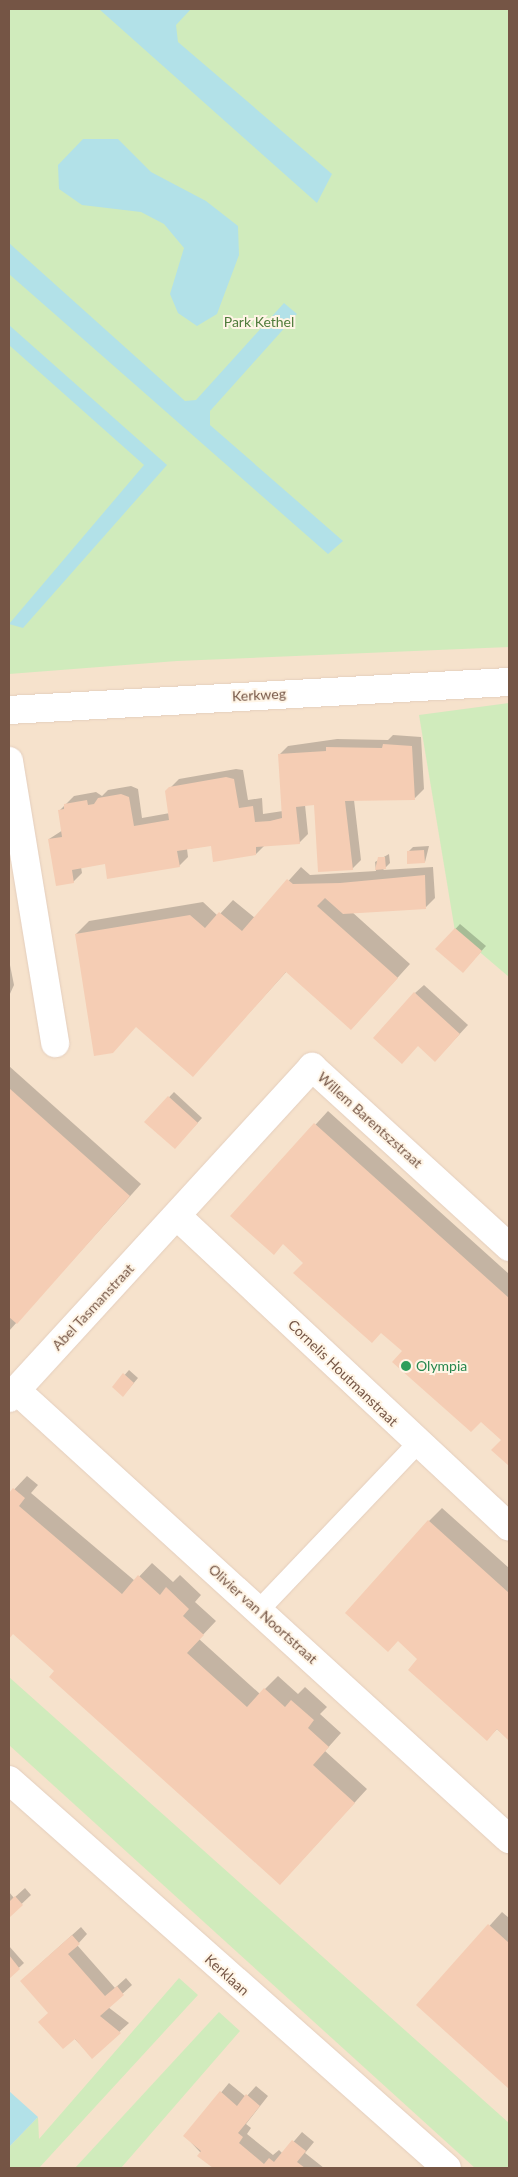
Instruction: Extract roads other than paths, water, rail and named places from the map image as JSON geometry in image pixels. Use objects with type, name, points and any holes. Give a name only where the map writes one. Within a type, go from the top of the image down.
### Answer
[{"type":"street","name":"Kerkweg","points":[[9,710],[509,682]]},
{"type":"street","points":[[9,761],[55,1043]]},
{"type":"street","name":"Willem Barentszstraat","points":[[178,1216],[312,1067],[509,1247]]},
{"type":"street","name":"Abel Tasmanstraat","points":[[12,1394],[178,1216]]},
{"type":"street","name":"Cornelis Houtmanstraat","points":[[178,1216],[417,1444],[509,1527]]},
{"type":"street","name":"Olivier van Noortstraat","points":[[12,1394],[259,1610],[509,1839]]},
{"type":"street","name":"Kerklaan","points":[[9,1780],[447,2168]]},
{"type":"lane","points":[[259,1610],[417,1444]]},
{"type":"water","points":[[99,9],[191,9],[176,25],[178,42],[332,174],[317,203]]},
{"type":"water","points":[[83,139],[118,139],[151,172],[206,201],[238,226],[239,255],[217,314],[197,326],[178,313],[170,294],[184,248],[164,224],[141,212],[82,205],[59,189],[58,165]]},
{"type":"water","points":[[9,243],[185,401],[196,400],[284,303],[297,314],[210,411],[210,425],[343,541],[328,554],[9,274]]},
{"type":"water","points":[[9,325],[167,465],[23,628],[9,624],[144,465],[9,345]]},
{"type":"water","points":[[9,2091],[38,2117],[9,2147]]},
{"type":"place","name":"Olympia","points":[[406,1366]]},
{"type":"park label","name":"Park Kethel","points":[[259,322]]}]
